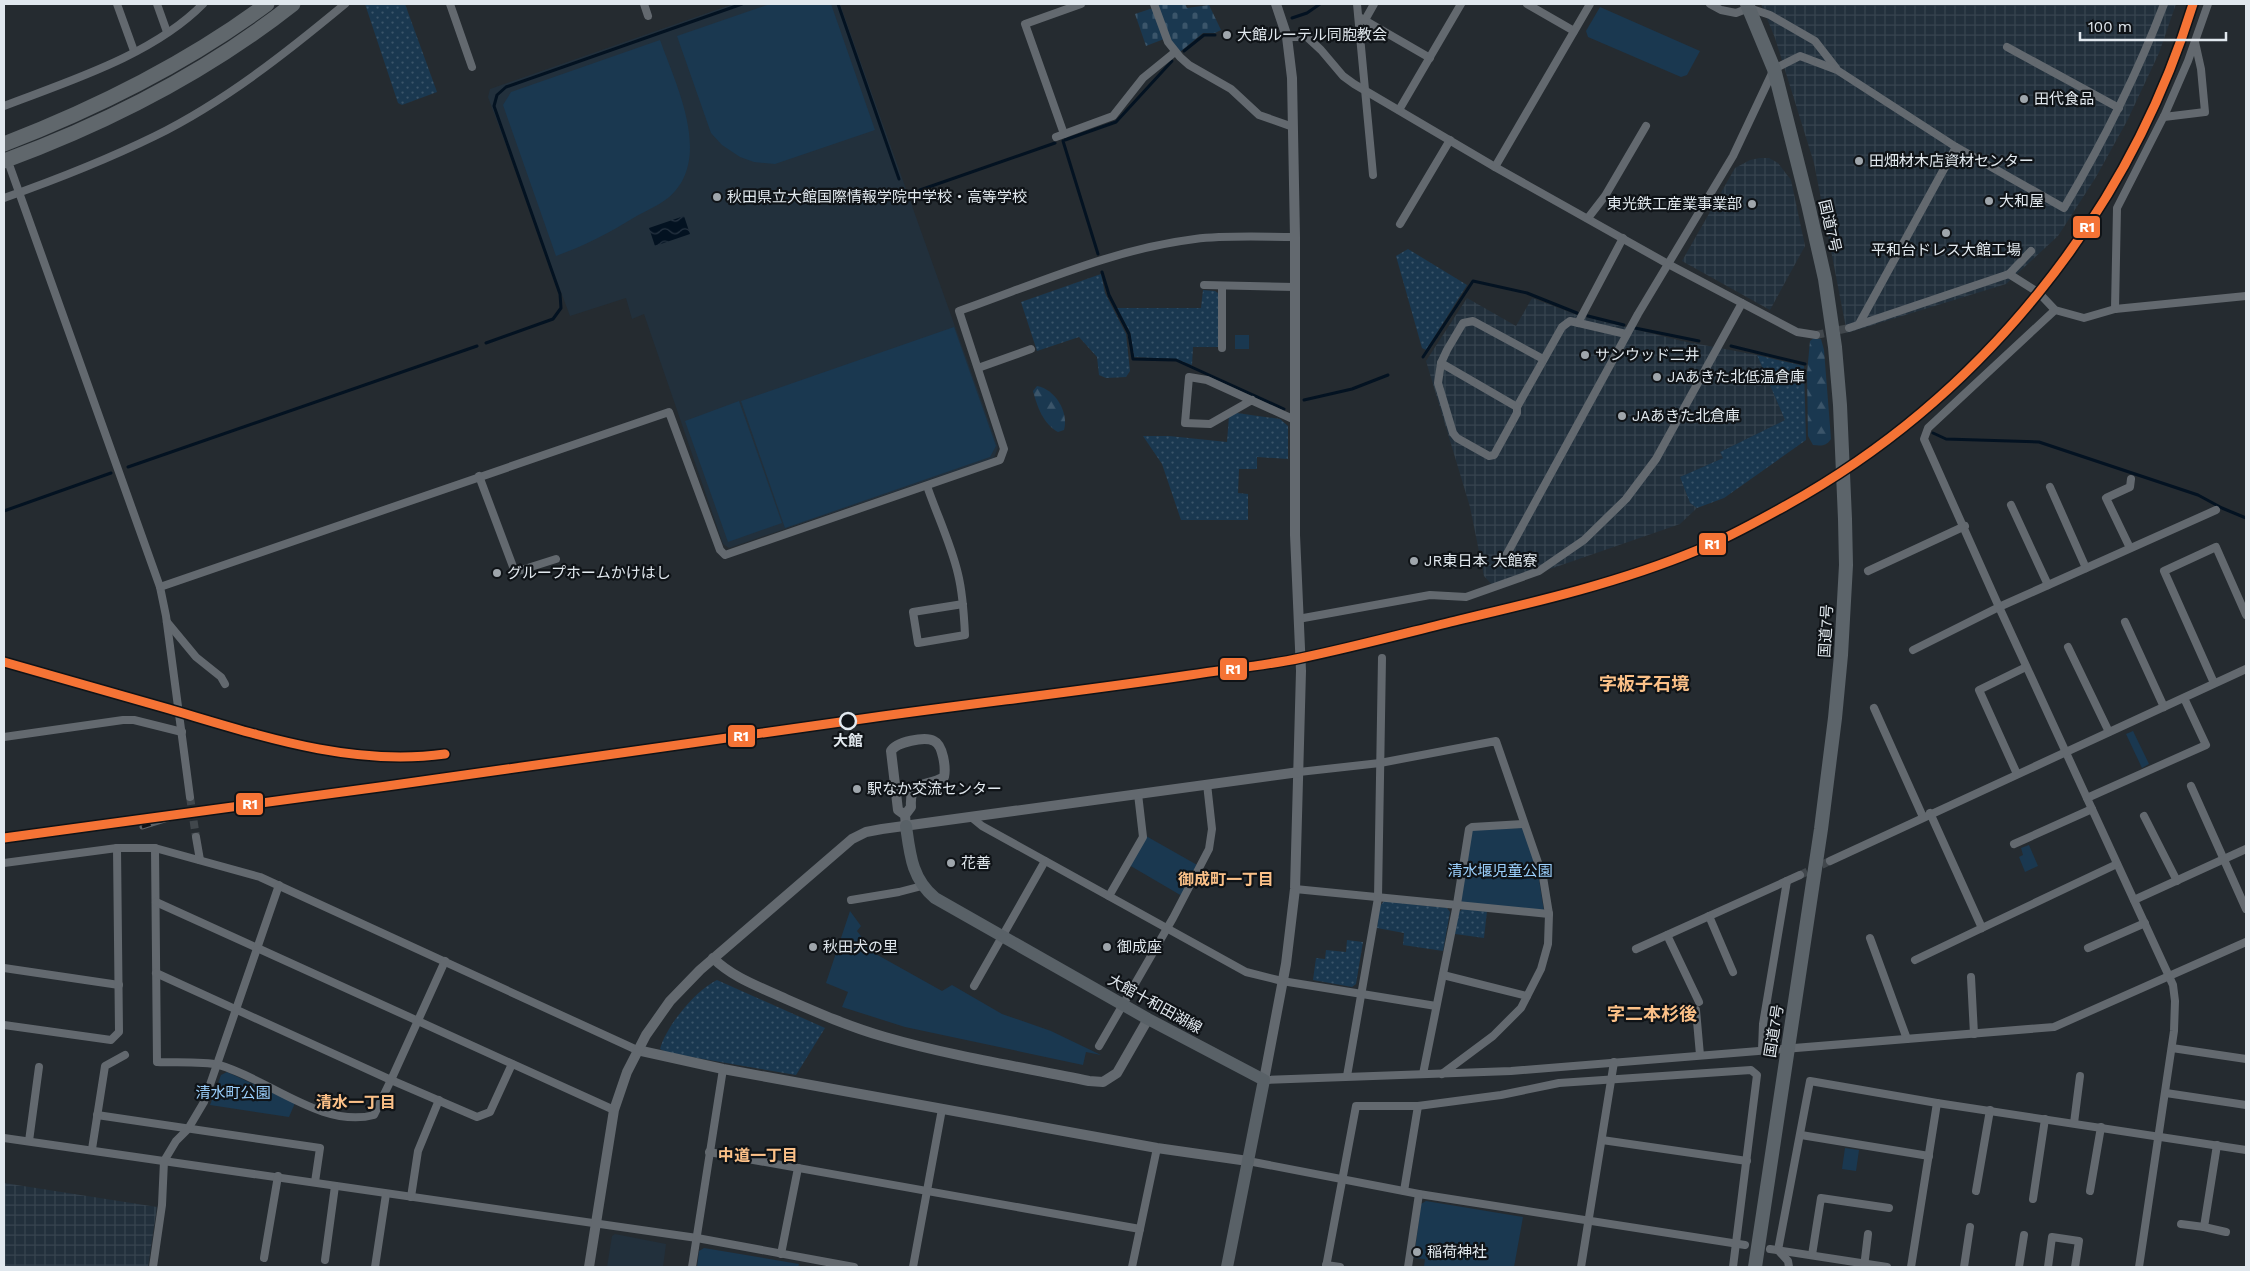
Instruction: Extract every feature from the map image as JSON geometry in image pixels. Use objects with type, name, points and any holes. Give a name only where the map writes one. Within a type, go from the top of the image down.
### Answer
[{"type":"highway","points":[[4,144],[72,117],[157,75],[201,49],[267,4]]},
{"type":"highway","points":[[7,164],[80,131],[167,88],[252,35],[294,4]]},
{"type":"highway","name":"国道7号","points":[[1748,6],[1774,69],[1825,279],[1835,348],[1842,438],[1845,481],[1846,565],[1835,718],[1790,1041],[1755,1267]]},
{"type":"main road","name":"大館十和田湖線","points":[[905,821],[913,866],[922,886],[944,904],[1148,1019],[1264,1080]]},
{"type":"main road","points":[[1227,1267],[1264,1080]]},
{"type":"street","points":[[117,4],[134,51]]},
{"type":"street","points":[[157,4],[168,32]]},
{"type":"street","points":[[4,106],[91,72],[134,51],[168,32],[203,4]]},
{"type":"street","points":[[4,198],[156,135],[226,94],[287,52],[345,4]]},
{"type":"street","points":[[450,4],[472,67]]},
{"type":"street","points":[[644,4],[648,16]]},
{"type":"street","points":[[1081,4],[1025,24],[1060,135],[1113,116],[1143,78],[1175,52]]},
{"type":"street","points":[[1154,4],[1168,42],[1175,52],[1189,65],[1231,89],[1259,115],[1272,122],[1293,127]]},
{"type":"street","points":[[1276,4],[1288,37],[1292,78],[1298,619],[1301,671],[1295,889],[1282,981],[1264,1080],[1511,1071],[2054,1027],[2246,942]]},
{"type":"street","points":[[1357,4],[1362,18],[1365,91],[1373,175]]},
{"type":"street","points":[[1362,18],[1374,4]]},
{"type":"street","points":[[1399,110],[1461,4]]},
{"type":"street","points":[[1527,4],[1574,31]]},
{"type":"street","points":[[1495,167],[1590,4]]},
{"type":"street","points":[[1710,4],[1721,10],[1736,13],[1748,6],[1770,15],[1815,41],[1837,70]]},
{"type":"street","points":[[1502,563],[1626,334],[1732,156],[1774,69],[1800,56],[1837,70],[1956,147],[2064,208],[2090,164],[2119,108],[2151,38],[2164,4]]},
{"type":"street","points":[[2114,308],[2117,208],[2164,118],[2195,42],[2208,4]]},
{"type":"street","points":[[1362,18],[1430,58]]},
{"type":"street","points":[[1288,37],[1307,37],[1321,50],[1342,76],[1495,167],[1668,264],[1797,332],[1816,335]]},
{"type":"street","points":[[2164,118],[2205,112],[2201,68],[2195,42]]},
{"type":"street","points":[[2008,47],[2119,108]]},
{"type":"street","points":[[1588,218],[1605,196],[1646,126]]},
{"type":"street","points":[[1400,224],[1450,140]]},
{"type":"street","points":[[1859,324],[1956,147]]},
{"type":"street","points":[[7,164],[20,192],[160,588],[167,621],[190,797]]},
{"type":"street","points":[[160,588],[479,476],[669,412],[720,550],[725,555],[1000,460],[1004,450],[958,312],[1095,262],[1133,251],[1197,239],[1295,237]]},
{"type":"street","points":[[1578,323],[1624,238]]},
{"type":"street","points":[[1849,328],[2009,274],[2031,251]]},
{"type":"street","points":[[2009,274],[2034,290],[2055,310],[2084,318],[2114,308],[2246,296]]},
{"type":"street","points":[[1204,286],[1294,287]]},
{"type":"street","points":[[1222,286],[1222,348]]},
{"type":"street","points":[[1298,619],[1430,595],[1466,596],[1539,571],[1584,540],[1626,499],[1656,459],[1742,303]]},
{"type":"street","points":[[2055,310],[1928,428],[1924,439],[2026,667],[2173,985],[2176,1001],[2172,1048],[2138,1267]]},
{"type":"street","points":[[1544,359],[1473,320],[1464,323],[1441,363],[1438,383],[1453,433],[1457,438],[1489,456],[1494,454],[1517,413],[1517,407],[1544,359],[1562,327],[1570,321],[1626,334]]},
{"type":"street","points":[[978,368],[1031,350]]},
{"type":"street","points":[[1441,363],[1517,407]]},
{"type":"street","points":[[1252,400],[1210,424],[1185,423],[1189,377],[1207,380],[1252,400],[1295,420]]},
{"type":"street","points":[[479,476],[514,572],[556,559]]},
{"type":"street","points":[[2130,479],[2130,487],[2106,498],[2130,548]]},
{"type":"street","points":[[927,486],[958,572],[963,604],[965,635],[918,643],[913,612],[963,604]]},
{"type":"street","points":[[2050,487],[2086,568]]},
{"type":"street","points":[[2010,505],[2048,585]]},
{"type":"street","points":[[1913,650],[1999,607],[2216,510]]},
{"type":"street","points":[[1868,571],[1964,526]]},
{"type":"street","points":[[2214,683],[2164,572],[2216,547],[2246,615]]},
{"type":"street","points":[[167,621],[196,656],[221,677],[225,684]]},
{"type":"street","points":[[2125,622],[2164,706]]},
{"type":"street","points":[[2068,647],[2109,732]]},
{"type":"street","points":[[1347,1076],[1378,898],[1382,658]]},
{"type":"street","points":[[2017,774],[1979,690],[2026,667]]},
{"type":"street","points":[[1830,861],[2246,668]]},
{"type":"street","points":[[2087,798],[2206,745],[2184,698]]},
{"type":"street","points":[[1874,708],[1982,928]]},
{"type":"street","points":[[4,737],[123,720],[134,720],[182,732]]},
{"type":"street","points":[[928,739],[934,741],[941,749],[944,777],[925,782],[915,789],[911,798],[912,808],[905,821],[898,810],[891,751],[899,743],[928,739]]},
{"type":"street","points":[[589,1267],[614,1110],[637,1050],[654,1022],[674,996],[713,958],[852,839],[866,832],[905,821],[971,817],[1207,784],[1380,763],[1496,740],[1543,877],[1550,914],[1548,944],[1541,969],[1521,1008],[1493,1036],[1442,1074]]},
{"type":"street","points":[[1099,1046],[1203,863],[1212,841],[1207,784]]},
{"type":"street","points":[[2191,786],[2246,909]]},
{"type":"street","points":[[1109,896],[1143,837],[1138,794]]},
{"type":"street","points":[[2014,844],[2092,809]]},
{"type":"street","points":[[2144,816],[2176,881]]},
{"type":"street","points":[[971,817],[1045,861],[1246,972],[1282,981],[1436,1006]]},
{"type":"street","points":[[1423,1074],[1457,904],[1469,829],[1472,827],[1524,824]]},
{"type":"street","points":[[196,837],[200,860]]},
{"type":"street","points":[[4,1025],[111,1040],[119,1032],[117,848]]},
{"type":"street","points":[[4,863],[117,848],[155,848],[260,877],[637,1050],[723,1068],[1157,1148],[1248,1162],[1420,1194],[1745,1245]]},
{"type":"street","points":[[155,848],[157,1062],[218,1064],[333,1116],[362,1118],[374,1115],[445,961]]},
{"type":"street","points":[[2134,900],[2246,849]]},
{"type":"street","points":[[974,986],[1045,861]]},
{"type":"street","points":[[1915,960],[2117,864]]},
{"type":"street","points":[[1636,949],[1800,875]]},
{"type":"street","points":[[1762,1050],[1763,1024],[1787,881]]},
{"type":"street","points":[[153,1267],[162,1205],[164,1161],[204,1102],[279,885]]},
{"type":"street","points":[[851,900],[922,886]]},
{"type":"street","points":[[1295,889],[1550,914]]},
{"type":"street","points":[[156,902],[614,1110]]},
{"type":"street","points":[[1709,916],[1733,972]]},
{"type":"street","points":[[2088,948],[2145,923]]},
{"type":"street","points":[[1667,935],[1699,1002]]},
{"type":"street","points":[[1870,938],[1908,1039]]},
{"type":"street","points":[[713,958],[724,969],[739,978],[830,1018],[858,1028],[922,1046],[1103,1082],[1117,1073],[1148,1019]]},
{"type":"street","points":[[4,968],[119,984]]},
{"type":"street","points":[[156,973],[477,1117],[490,1112],[512,1064]]},
{"type":"street","points":[[1443,975],[1528,996]]},
{"type":"street","points":[[1971,976],[1974,1034]]},
{"type":"street","points":[[1696,1010],[1700,1055]]},
{"type":"street","points":[[2172,1048],[2246,1059]]},
{"type":"street","points":[[92,1149],[105,1066],[125,1055]]},
{"type":"street","points":[[1581,1267],[1614,1062]]},
{"type":"street","points":[[29,1141],[40,1067]]},
{"type":"street","points":[[692,1267],[723,1068]]},
{"type":"street","points":[[1340,1267],[1326,1266],[1356,1106],[1418,1106],[1501,1095],[1559,1083],[1751,1070],[1757,1075],[1733,1267]]},
{"type":"street","points":[[2074,1123],[2080,1076]]},
{"type":"street","points":[[1774,1249],[1801,1135],[1810,1081],[1938,1103],[2246,1150]]},
{"type":"street","points":[[2166,1093],[2246,1105]]},
{"type":"street","points":[[411,1197],[418,1151],[439,1100]]},
{"type":"street","points":[[1911,1267],[1938,1103]]},
{"type":"street","points":[[1404,1190],[1418,1106]]},
{"type":"street","points":[[913,1267],[942,1108]]},
{"type":"street","points":[[1976,1191],[1990,1110]]},
{"type":"street","points":[[97,1115],[320,1148],[315,1182]]},
{"type":"street","points":[[2033,1199],[2045,1119]]},
{"type":"street","points":[[2090,1190],[2101,1127]]},
{"type":"street","points":[[1801,1135],[1929,1156]]},
{"type":"street","points":[[4,1138],[92,1149],[386,1194],[697,1238],[854,1267]]},
{"type":"street","points":[[1602,1140],[1747,1161]]},
{"type":"street","points":[[2204,1227],[2217,1145]]},
{"type":"street","points":[[1132,1267],[1157,1148]]},
{"type":"street","points":[[709,1152],[1140,1229]]},
{"type":"street","points":[[781,1254],[798,1168]]},
{"type":"street","points":[[264,1258],[278,1176]]},
{"type":"street","points":[[325,1260],[335,1186]]},
{"type":"street","points":[[375,1267],[386,1194]]},
{"type":"street","points":[[1408,1267],[1420,1194]]},
{"type":"street","points":[[1812,1255],[1821,1198],[1890,1208]]},
{"type":"street","points":[[2180,1224],[2226,1232]]},
{"type":"street","points":[[1964,1267],[1970,1227]]},
{"type":"street","points":[[1864,1266],[1868,1234]]},
{"type":"street","points":[[2019,1267],[2024,1235]]},
{"type":"street","points":[[2048,1267],[2052,1237],[2079,1240],[2075,1267]]},
{"type":"street","points":[[1774,1249],[1864,1266],[1887,1267]]},
{"type":"street","points":[[1774,1249],[1788,1262],[1789,1267]]},
{"type":"street","points":[[802,1267],[804,1258]]},
{"type":"shaded area","name":"秋田県立大館国際情報学院中学校・高等学校","points":[[733,4],[840,4],[998,447],[994,458],[729,548],[723,544],[644,314],[632,319],[626,298],[570,316],[488,97],[490,89]]},
{"type":"shaded area","points":[[1761,4],[2176,4],[2159,53],[2127,121],[2096,177],[2058,236],[2006,284],[1847,333],[1814,163],[1775,38]]},
{"type":"shaded area","points":[[1769,158],[1778,163],[1791,180],[1805,246],[1770,310],[1682,261],[1735,168],[1750,160]]},
{"type":"shaded area","points":[[1467,298],[1516,326],[1532,298],[1577,315],[1682,341],[1757,355],[1785,420],[1720,452],[1723,458],[1680,477],[1690,503],[1697,508],[1680,524],[1495,588],[1484,576],[1470,507],[1426,361]]},
{"type":"shaded area","points":[[4,1183],[157,1207],[148,1267],[4,1267]]},
{"type":"shaded area","points":[[615,1234],[666,1244],[663,1267],[607,1267],[612,1236]]},
{"type":"green space","points":[[365,4],[405,4],[437,92],[402,105],[398,103]]},
{"type":"green space","points":[[770,4],[831,4],[875,130],[775,164],[754,162],[740,157],[722,145],[711,133],[677,36]]},
{"type":"green space","points":[[1156,4],[1185,4],[1187,8],[1209,5],[1221,30],[1215,33],[1203,33],[1180,52],[1171,42]]},
{"type":"green space","points":[[1600,7],[1700,51],[1687,75],[1681,77],[1588,37],[1586,31]]},
{"type":"green space","points":[[1153,8],[1164,39],[1146,46],[1135,14]]},
{"type":"green space","points":[[660,40],[682,100],[687,122],[690,143],[688,164],[682,182],[660,204],[596,239],[556,256],[503,105],[511,92]]},
{"type":"green space","points":[[1408,249],[1467,285],[1426,350],[1422,348],[1396,256]]},
{"type":"green space","points":[[1101,274],[1105,293],[1126,334],[1130,371],[1126,377],[1106,378],[1099,375],[1097,357],[1079,337],[1037,351],[1021,302]]},
{"type":"green space","points":[[1203,290],[1218,293],[1218,347],[1193,347],[1192,365],[1175,359],[1134,357],[1130,332],[1117,308],[1201,308]]},
{"type":"green space","points":[[954,327],[996,446],[990,457],[785,528],[741,401]]},
{"type":"green space","points":[[1235,335],[1249,335],[1249,349],[1235,349]]},
{"type":"green space","points":[[1814,338],[1821,339],[1824,350],[1831,439],[1821,445],[1813,445],[1808,436],[1807,373],[1810,341]]},
{"type":"green space","points":[[1757,355],[1804,366],[1806,440],[1724,498],[1697,508],[1690,503],[1680,477],[1723,458],[1720,452],[1785,420]]},
{"type":"green space","points":[[1037,386],[1050,392],[1059,402],[1064,416],[1064,430],[1058,432],[1048,424],[1039,408],[1033,391]]},
{"type":"green space","points":[[739,401],[782,523],[728,542],[685,421]]},
{"type":"green space","points":[[1237,413],[1280,419],[1288,426],[1288,459],[1257,457],[1257,469],[1239,469],[1238,493],[1248,494],[1248,520],[1181,520],[1162,464],[1143,436],[1169,436],[1227,442],[1229,416]]},
{"type":"green space","points":[[2133,731],[2149,764],[2142,768],[2126,734]]},
{"type":"green space","name":"清水堰児童公園","points":[[1523,828],[1538,873],[1544,911],[1461,903],[1470,831],[1477,829]]},
{"type":"green space","points":[[1146,836],[1199,866],[1182,896],[1129,865]]},
{"type":"green space","points":[[2029,845],[2038,866],[2025,872],[2019,857],[2023,855],[2021,848]]},
{"type":"green space","points":[[1384,901],[1447,908],[1450,912],[1443,951],[1403,945],[1404,933],[1377,928],[1380,906]]},
{"type":"green space","points":[[1463,909],[1487,911],[1484,938],[1455,934],[1458,912]]},
{"type":"green space","points":[[850,911],[861,926],[857,931],[874,953],[942,991],[952,985],[1002,1014],[1051,1031],[1101,1055],[1086,1052],[1083,1065],[905,1027],[842,1007],[848,992],[826,983]]},
{"type":"green space","points":[[1347,940],[1363,942],[1356,984],[1352,987],[1313,980],[1316,958],[1325,959],[1326,950],[1346,952]]},
{"type":"green space","points":[[717,980],[825,1028],[796,1075],[668,1053],[660,1049],[668,1030],[691,1000]]},
{"type":"green space","name":"清水町公園","points":[[227,1072],[295,1103],[289,1117],[210,1105],[221,1075]]},
{"type":"green space","points":[[1845,1148],[1859,1150],[1856,1171],[1842,1169]]},
{"type":"green space","points":[[1426,1201],[1523,1217],[1514,1267],[1424,1267],[1425,1259],[1414,1258],[1421,1204]]},
{"type":"green space","points":[[704,1248],[799,1264],[798,1267],[697,1267],[699,1251]]},
{"type":"water","points":[[684,216],[690,234],[655,246],[649,228]]},
{"type":"waterway","points":[[486,343],[553,319],[561,308],[560,294],[494,106],[497,95],[506,87],[742,4]]},
{"type":"waterway","points":[[838,4],[899,179]]},
{"type":"waterway","points":[[1292,18],[1307,13],[1320,4]]},
{"type":"waterway","points":[[1184,51],[1204,35],[1215,35]]},
{"type":"waterway","points":[[1065,140],[1116,122],[1172,61]]},
{"type":"waterway","points":[[1063,141],[1098,254]]},
{"type":"waterway","points":[[920,190],[1055,143]]},
{"type":"waterway","points":[[1102,272],[1109,295],[1129,334],[1133,359],[1176,360],[1284,409]]},
{"type":"waterway","points":[[1423,357],[1473,281],[1527,293],[1577,313]]},
{"type":"waterway","points":[[1588,316],[1624,325]]},
{"type":"waterway","points":[[1635,328],[1699,341]]},
{"type":"waterway","points":[[128,467],[477,346]]},
{"type":"waterway","points":[[1731,346],[1805,364]]},
{"type":"waterway","points":[[1304,400],[1352,389],[1388,375]]},
{"type":"waterway","points":[[1933,433],[1946,439],[2039,442],[2198,495],[2246,518]]},
{"type":"waterway","points":[[4,511],[111,473]]},
{"type":"tunnel","points":[[1816,335],[1849,328]]},
{"type":"tunnel","points":[[190,797],[196,837]]},
{"type":"tunnel","points":[[1800,875],[1830,861]]},
{"type":"railway","points":[[142,827],[187,813]]},
{"type":"transit line","name":"R1","points":[[4,838],[1273,663],[1341,649],[1550,598],[1640,572],[1669,561],[1732,535],[1787,505],[1857,461],[1923,411],[1983,355],[2038,294],[2087,227],[2129,156],[2165,82],[2193,4]]},
{"type":"transit line","name":"R1","points":[[4,662],[236,729],[305,746],[374,756],[410,757],[445,754]]},
{"type":"place","name":"大館ルーテル同胞教会","points":[[1227,35]]},
{"type":"place","name":"田代食品","points":[[2024,99]]},
{"type":"place","name":"田畑材木店資材センター","points":[[1859,161]]},
{"type":"place","name":"秋田県立大館国際情報学院中学校・高等学校","points":[[717,197]]},
{"type":"place","name":"大和屋","points":[[1989,201]]},
{"type":"place","name":"東光鉄工産業事業部","points":[[1752,204]]},
{"type":"place","name":"平和台ドレス大館工場","points":[[1946,233]]},
{"type":"place","name":"サンウッド二井","points":[[1585,355]]},
{"type":"place","name":"JAあきた北低温倉庫","points":[[1657,377]]},
{"type":"place","name":"JAあきた北倉庫","points":[[1622,416]]},
{"type":"place","name":"JR東日本 大館寮","points":[[1414,561]]},
{"type":"place","name":"グループホームかけはし","points":[[497,573]]},
{"type":"place","name":"大館","points":[[848,721]]},
{"type":"place","name":"駅なか交流センター","points":[[857,789]]},
{"type":"place","name":"花善","points":[[951,863]]},
{"type":"place","name":"秋田犬の里","points":[[813,947]]},
{"type":"place","name":"御成座","points":[[1107,947]]},
{"type":"place","name":"稲荷神社","points":[[1417,1252]]},
{"type":"district","name":"字板子石境","points":[[1644,684]]},
{"type":"district","name":"御成町一丁目","points":[[1226,879]]},
{"type":"district","name":"字二本杉後","points":[[1652,1014]]},
{"type":"district","name":"清水一丁目","points":[[356,1102]]},
{"type":"district","name":"中道一丁目","points":[[758,1155]]}]
